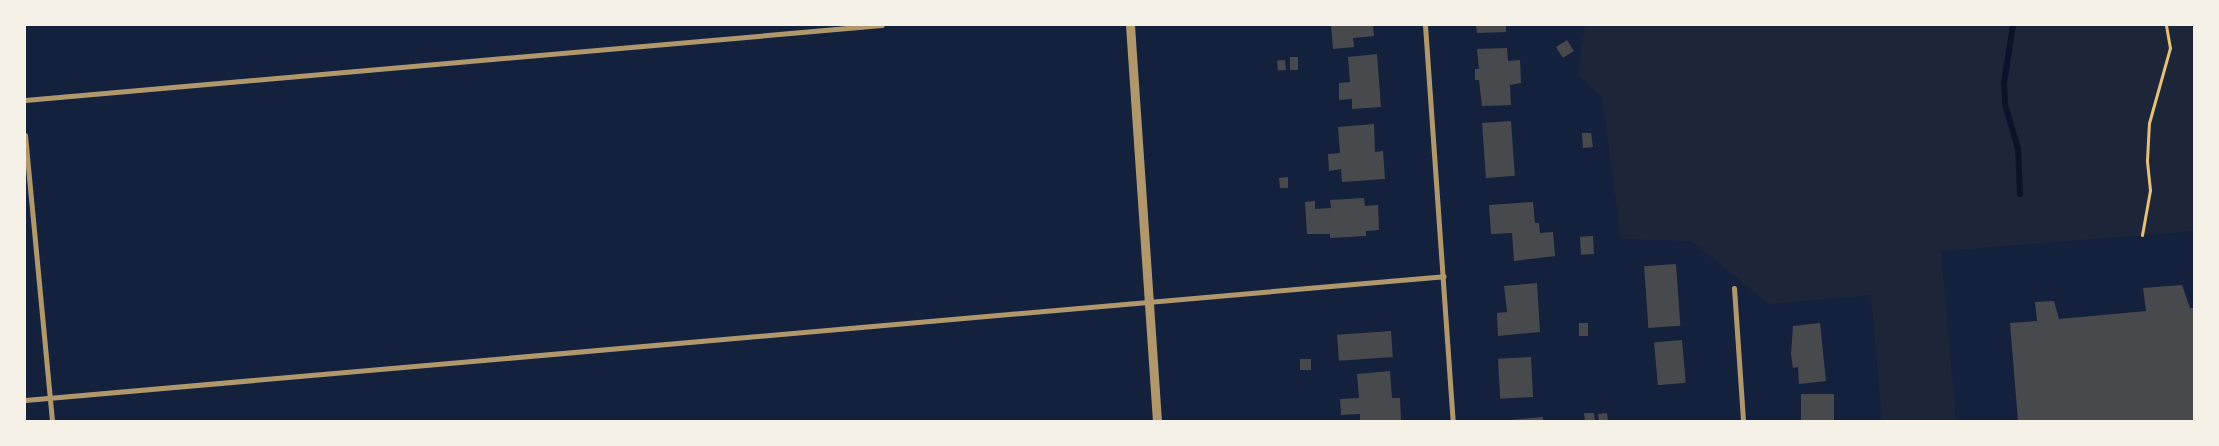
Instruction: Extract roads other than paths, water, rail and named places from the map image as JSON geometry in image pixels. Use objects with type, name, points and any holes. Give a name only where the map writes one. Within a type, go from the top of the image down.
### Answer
[{"type":"street","points":[[25,100],[882,25]]},
{"type":"street","points":[[1130,25],[1157,421]]},
{"type":"street","points":[[1426,25],[1453,421]]},
{"type":"street","points":[[25,135],[52,421]]},
{"type":"street","points":[[25,400],[1444,276]]},
{"type":"street","points":[[1734,288],[1743,421]]},
{"type":"waterway","points":[[2013,25],[2004,83],[2005,105],[2018,148],[2020,194]]}]
